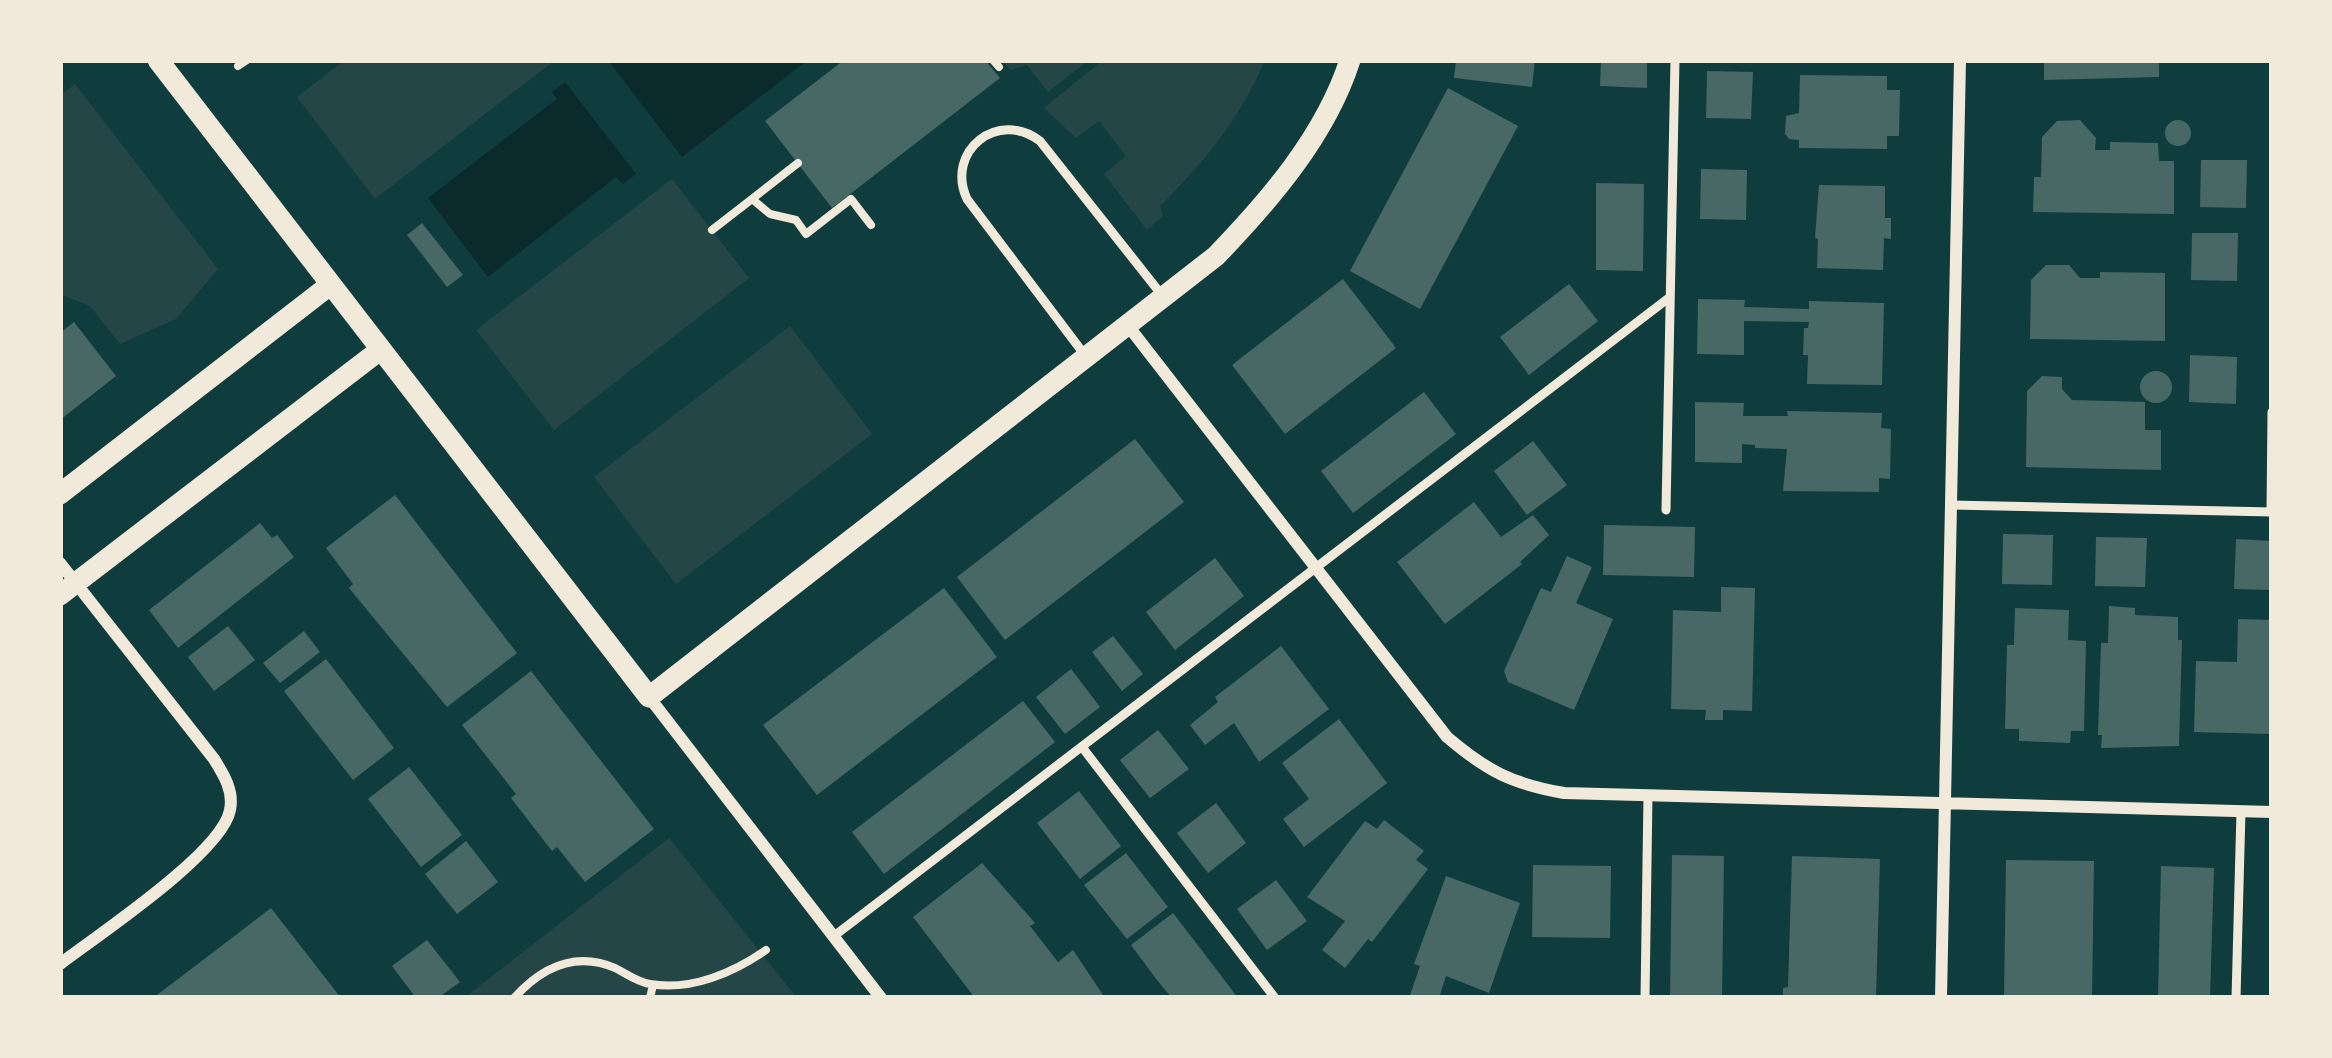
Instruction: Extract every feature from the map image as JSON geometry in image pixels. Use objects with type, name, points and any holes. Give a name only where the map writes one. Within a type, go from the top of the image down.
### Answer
[{"type":"street","points":[[158,60],[881,998]]},
{"type":"street","points":[[649,698],[1216,256],[1286,177],[1350,60]]},
{"type":"street","points":[[1941,998],[1960,60]]},
{"type":"street","points":[[60,494],[330,285]]},
{"type":"street","points":[[1129,327],[1447,737],[1483,767],[1522,786],[1564,793],[2272,812]]},
{"type":"street","points":[[68,589],[380,350]]},
{"type":"street","points":[[60,563],[68,589],[214,759],[227,782],[231,809],[222,832],[206,851],[60,964]]},
{"type":"lane","points":[[1666,510],[1675,60]]},
{"type":"lane","points":[[1088,358],[967,200],[961,172],[966,155],[980,138],[1009,129],[1026,131],[1040,141],[1165,299]]},
{"type":"lane","points":[[834,936],[1670,297]]},
{"type":"lane","points":[[1951,505],[2271,512],[2272,412]]},
{"type":"lane","points":[[1082,747],[1275,998]]},
{"type":"lane","points":[[1645,998],[1648,795]]},
{"type":"lane","points":[[2236,998],[2241,811]]},
{"type":"path","points":[[712,230],[798,163]]},
{"type":"path","points":[[752,199],[770,214],[796,220],[806,234],[851,199],[871,226]]},
{"type":"path","points":[[514,998],[554,965],[575,959],[610,966],[652,985],[710,980],[766,950]]},
{"type":"path","points":[[650,998],[652,985]]},
{"type":"shaded area","points":[[345,60],[555,60],[375,199],[297,97]]},
{"type":"shaded area","points":[[608,60],[808,60],[682,157]]},
{"type":"shaded area","points":[[1002,60],[1089,60],[1048,92],[1027,65],[1010,70]]},
{"type":"shaded area","points":[[1103,60],[1265,60],[1233,120],[1160,206],[1163,216],[1147,230],[1104,174],[1126,156],[1099,121],[1076,138],[1044,108]]},
{"type":"shaded area","points":[[565,82],[636,174],[623,184],[616,177],[488,277],[428,198],[557,99],[552,92]]},
{"type":"shaded area","points":[[75,84],[218,269],[176,319],[120,344],[90,306],[60,294],[60,96]]},
{"type":"shaded area","points":[[672,179],[749,278],[554,430],[476,330]]},
{"type":"shaded area","points":[[790,326],[872,434],[676,584],[594,477]]},
{"type":"shaded area","points":[[669,838],[797,998],[464,998]]},
{"type":"building","points":[[844,60],[985,60],[1000,78],[832,208],[765,121]]},
{"type":"building","points":[[1456,60],[1535,60],[1532,87],[1454,78]]},
{"type":"building","points":[[1601,60],[1647,60],[1647,88],[1600,86]]},
{"type":"building","points":[[2044,60],[2159,60],[2159,77],[2044,80]]},
{"type":"building","points":[[1707,71],[1753,72],[1751,119],[1706,118]]},
{"type":"building","points":[[1800,75],[1887,76],[1887,90],[1900,90],[1899,136],[1887,136],[1887,149],[1799,148],[1799,140],[1785,134],[1786,116],[1799,113]]},
{"type":"building","points":[[1448,88],[1518,126],[1420,309],[1350,271]]},
{"type":"building","points":[[2080,120],[2096,138],[2095,150],[2110,150],[2110,142],[2158,143],[2159,161],[2174,161],[2174,214],[2033,212],[2034,177],[2041,177],[2042,137],[2057,121]]},
{"type":"building","points":[[2178,120],[2191,133],[2178,146],[2165,133]]},
{"type":"building","points":[[2201,160],[2247,160],[2246,208],[2200,207]]},
{"type":"building","points":[[1701,169],[1747,170],[1746,220],[1700,219]]},
{"type":"building","points":[[1596,183],[1644,184],[1643,271],[1596,270]]},
{"type":"building","points":[[1819,185],[1885,186],[1891,239],[1884,238],[1883,270],[1817,268]]},
{"type":"building","points":[[422,223],[463,275],[447,287],[407,235]]},
{"type":"building","points":[[2192,233],[2238,233],[2237,281],[2191,280]]},
{"type":"building","points":[[2046,265],[2069,265],[2080,278],[2100,278],[2100,272],[2165,273],[2165,341],[2030,339],[2031,280]]},
{"type":"building","points":[[1343,279],[1396,348],[1285,434],[1232,365]]},
{"type":"building","points":[[1569,284],[1598,321],[1529,375],[1500,337]]},
{"type":"building","points":[[1698,299],[1745,300],[1744,307],[1809,309],[1809,301],[1884,303],[1882,385],[1807,384],[1808,355],[1803,355],[1804,328],[1809,322],[1744,321],[1744,355],[1697,354]]},
{"type":"building","points":[[74,322],[116,376],[60,420],[60,333]]},
{"type":"building","points":[[2190,355],[2237,357],[2236,404],[2189,402]]},
{"type":"building","points":[[2156,371],[2167,376],[2172,387],[2167,398],[2156,403],[2145,398],[2140,387],[2145,376]]},
{"type":"building","points":[[2042,376],[2062,377],[2062,389],[2072,400],[2145,402],[2145,430],[2161,430],[2161,470],[2026,467],[2027,391]]},
{"type":"building","points":[[1424,392],[1456,434],[1353,513],[1321,471]]},
{"type":"building","points":[[1695,402],[1744,403],[1743,416],[1788,416],[1787,411],[1882,413],[1881,428],[1891,429],[1890,479],[1879,478],[1879,492],[1783,491],[1787,449],[1755,445],[1742,444],[1742,463],[1695,462]]},
{"type":"building","points":[[1135,439],[1184,502],[1005,640],[957,577]]},
{"type":"building","points":[[1533,441],[1567,485],[1527,515],[1494,471]]},
{"type":"building","points":[[395,495],[517,653],[447,707],[349,588],[353,584],[326,548]]},
{"type":"building","points":[[1474,502],[1501,537],[1533,515],[1549,535],[1522,564],[1445,624],[1397,562]]},
{"type":"building","points":[[260,523],[294,557],[178,648],[149,610]]},
{"type":"building","points":[[1604,525],[1695,527],[1694,577],[1603,575]]},
{"type":"building","points":[[2003,534],[2053,535],[2052,585],[2002,584]]},
{"type":"building","points":[[2096,537],[2147,538],[2145,587],[2095,586]]},
{"type":"building","points":[[2236,539],[2272,541],[2272,590],[2234,589]]},
{"type":"building","points":[[1567,556],[1592,567],[1576,603],[1613,619],[1574,710],[1508,682],[1504,671],[1541,588],[1551,592]]},
{"type":"building","points":[[1215,558],[1244,596],[1175,650],[1146,612]]},
{"type":"building","points":[[1721,587],[1755,588],[1752,711],[1723,710],[1723,720],[1705,720],[1706,710],[1671,709],[1673,610],[1721,612]]},
{"type":"building","points":[[944,588],[997,657],[817,795],[763,725]]},
{"type":"building","points":[[2109,606],[2135,608],[2135,615],[2178,617],[2178,640],[2182,640],[2179,746],[2101,748],[2101,643],[2108,643]]},
{"type":"building","points":[[2015,608],[2069,610],[2068,640],[2086,641],[2084,731],[2071,731],[2070,743],[2019,741],[2019,729],[2005,729],[2007,645],[2014,645]]},
{"type":"building","points":[[2238,619],[2272,620],[2272,734],[2194,732],[2196,661],[2237,662]]},
{"type":"building","points":[[228,626],[255,660],[214,691],[188,657]]},
{"type":"building","points":[[304,631],[320,652],[280,683],[263,663]]},
{"type":"building","points":[[1113,636],[1143,674],[1122,691],[1092,652]]},
{"type":"building","points":[[1281,646],[1329,709],[1259,762],[1234,723],[1205,745],[1190,725],[1218,702],[1215,697]]},
{"type":"building","points":[[326,659],[394,748],[353,780],[284,691]]},
{"type":"building","points":[[1071,669],[1100,707],[1065,734],[1036,697]]},
{"type":"building","points":[[531,671],[654,829],[585,882],[557,847],[552,851],[511,798],[516,794],[462,725]]},
{"type":"building","points":[[1023,701],[1055,742],[884,874],[852,832]]},
{"type":"building","points":[[1339,719],[1387,783],[1304,847],[1283,819],[1309,799],[1282,763]]},
{"type":"building","points":[[1158,730],[1189,769],[1150,798],[1120,760]]},
{"type":"building","points":[[409,767],[462,835],[421,867],[368,799]]},
{"type":"building","points":[[1079,791],[1121,846],[1080,879],[1037,823]]},
{"type":"building","points":[[1216,803],[1246,843],[1208,873],[1177,833]]},
{"type":"building","points":[[1384,820],[1424,851],[1416,860],[1428,869],[1372,942],[1368,939],[1345,968],[1322,950],[1345,921],[1307,897],[1365,821],[1377,829]]},
{"type":"building","points":[[466,841],[498,882],[457,914],[425,874]]},
{"type":"building","points":[[1126,853],[1168,907],[1127,939],[1084,885]]},
{"type":"building","points":[[1672,855],[1724,856],[1722,998],[1670,998]]},
{"type":"building","points":[[1792,856],[1880,859],[1876,998],[1783,998],[1783,988],[1788,987]]},
{"type":"building","points":[[2006,860],[2094,861],[2092,998],[2004,998]]},
{"type":"building","points":[[982,863],[1035,923],[1030,926],[1058,962],[1073,950],[1105,998],[975,998],[913,917]]},
{"type":"building","points":[[1533,865],[1611,866],[1610,938],[1532,937]]},
{"type":"building","points":[[2161,866],[2214,868],[2210,998],[2158,998]]},
{"type":"building","points":[[1446,876],[1520,903],[1489,993],[1446,976],[1439,998],[1409,998],[1420,966],[1414,964]]},
{"type":"building","points":[[1276,880],[1307,921],[1267,950],[1237,909]]},
{"type":"building","points":[[271,908],[341,998],[153,998],[203,960]]},
{"type":"building","points":[[1173,913],[1238,998],[1172,998],[1157,980],[1131,945]]},
{"type":"building","points":[[427,940],[460,982],[438,998],[416,998],[392,966]]}]
